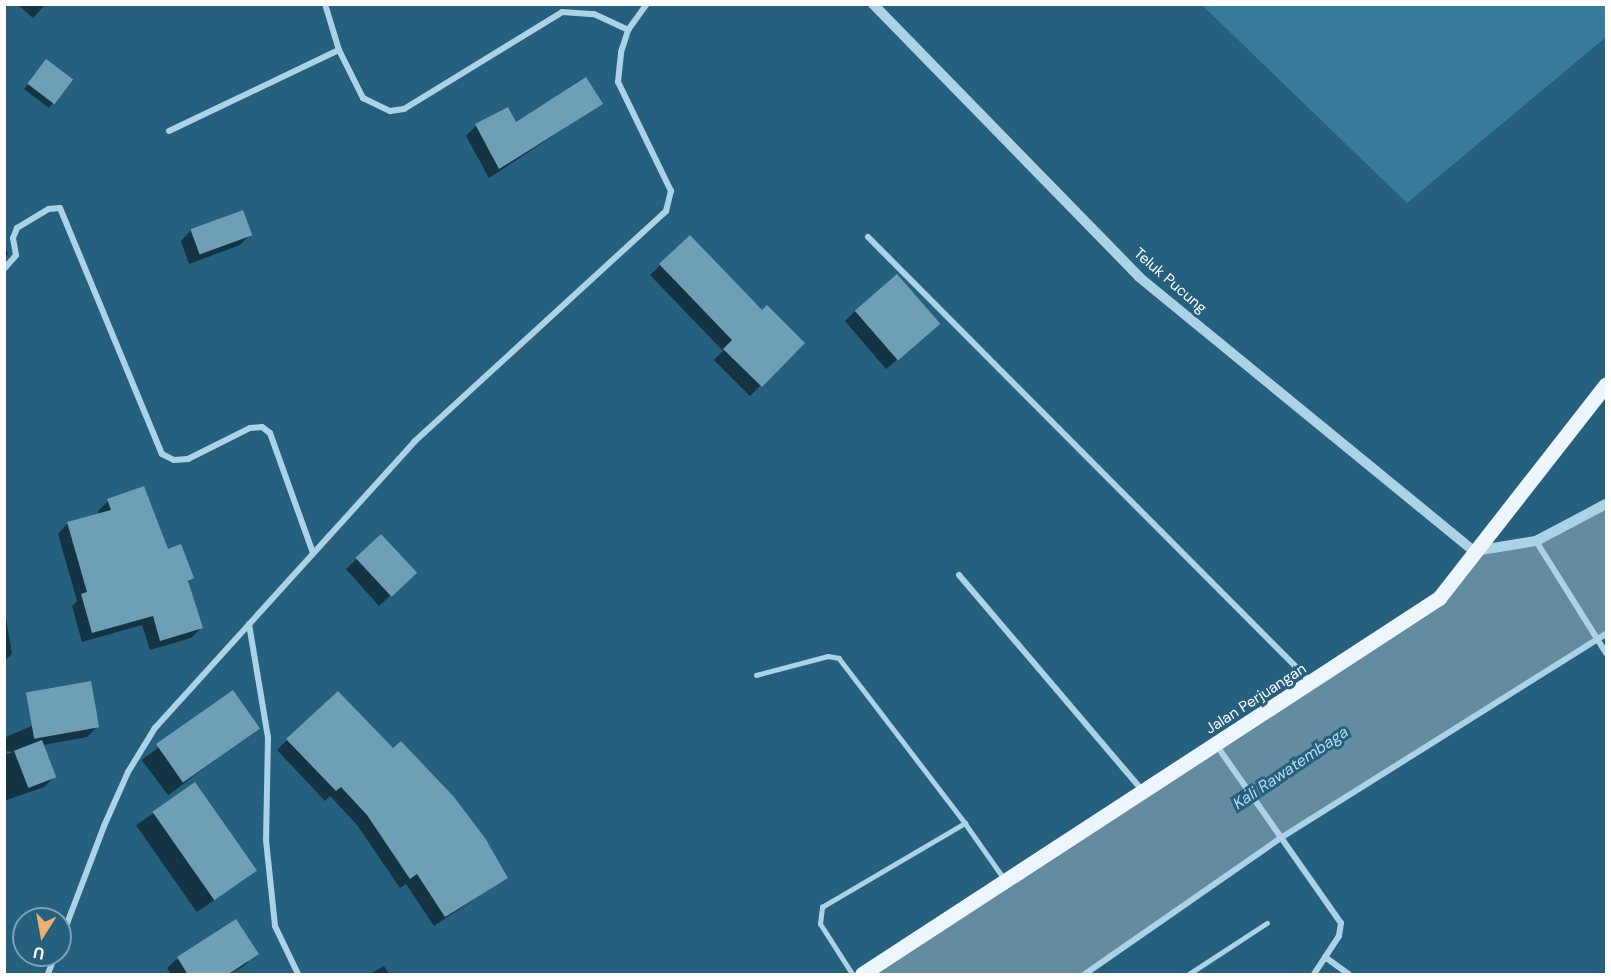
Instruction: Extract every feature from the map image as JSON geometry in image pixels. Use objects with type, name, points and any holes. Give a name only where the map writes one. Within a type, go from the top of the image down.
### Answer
[{"type":"main road","name":"Jalan Perjuangan","points":[[862,975],[1142,790],[1216,746],[1312,684],[1439,598],[1606,384]]},
{"type":"street","points":[[325,4],[339,50],[363,98],[390,111],[404,109],[562,12],[594,14],[628,30]]},
{"type":"street","points":[[72,912],[128,772],[156,728],[414,442],[666,211],[672,191],[618,82],[621,52],[628,30],[646,4]]},
{"type":"street","name":"Teluk Pucung","points":[[873,4],[1139,277],[1474,551]]},
{"type":"street","points":[[169,131],[339,50]]},
{"type":"street","points":[[4,269],[16,255],[13,238],[17,228],[49,209],[60,208],[162,454],[174,460],[188,459],[250,428],[262,427],[270,433],[313,553]]},
{"type":"street","points":[[868,237],[1312,684]]},
{"type":"street","points":[[1474,551],[1536,540],[1606,504]]},
{"type":"street","points":[[1536,540],[1606,653]]},
{"type":"street","points":[[959,575],[1142,790]]},
{"type":"street","points":[[249,624],[268,736],[266,840],[275,926],[298,975]]},
{"type":"street","points":[[1085,975],[1279,839],[1606,634]]},
{"type":"street","points":[[1216,746],[1279,839],[1341,923],[1339,936],[1314,975]]},
{"type":"street","points":[[1325,957],[1348,975]]},
{"type":"lane","points":[[756,675],[828,656],[839,658],[1005,879]]},
{"type":"lane","points":[[852,975],[820,924],[822,907],[965,823]]},
{"type":"lane","points":[[1189,975],[1267,923]]},
{"type":"shaded area","points":[[1202,5],[1606,5],[1606,37],[1407,203]]},
{"type":"water","name":"Kali Rawatembaga","points":[[1606,504],[1606,634],[1279,839],[1085,974],[862,974],[1439,598],[1474,551],[1515,545]]},
{"type":"building","points":[[46,59],[73,79],[54,104],[27,84]]},
{"type":"building","points":[[586,77],[603,104],[499,169],[475,124],[508,107],[516,122]]},
{"type":"building","points":[[243,210],[252,235],[200,255],[190,229]]},
{"type":"building","points":[[690,235],[762,310],[767,305],[805,343],[762,387],[723,349],[732,340],[659,264]]},
{"type":"building","points":[[897,274],[940,324],[898,361],[855,311]]},
{"type":"building","points":[[144,486],[168,549],[181,544],[194,578],[188,581],[203,628],[160,641],[153,616],[92,633],[81,594],[87,592],[67,522],[111,510],[107,499]]},
{"type":"building","points":[[381,534],[417,573],[392,597],[355,558]]},
{"type":"building","points":[[91,681],[99,727],[34,739],[26,692]]},
{"type":"building","points":[[233,690],[260,729],[183,782],[156,744]]},
{"type":"building","points":[[338,691],[393,748],[401,741],[454,797],[485,838],[508,878],[445,917],[417,874],[410,879],[367,815],[341,787],[336,791],[286,739]]},
{"type":"building","points":[[42,740],[56,777],[28,788],[14,751]]},
{"type":"building","points":[[195,782],[257,870],[214,900],[152,812]]},
{"type":"building","points":[[236,919],[259,954],[227,975],[188,975],[177,957]]}]
